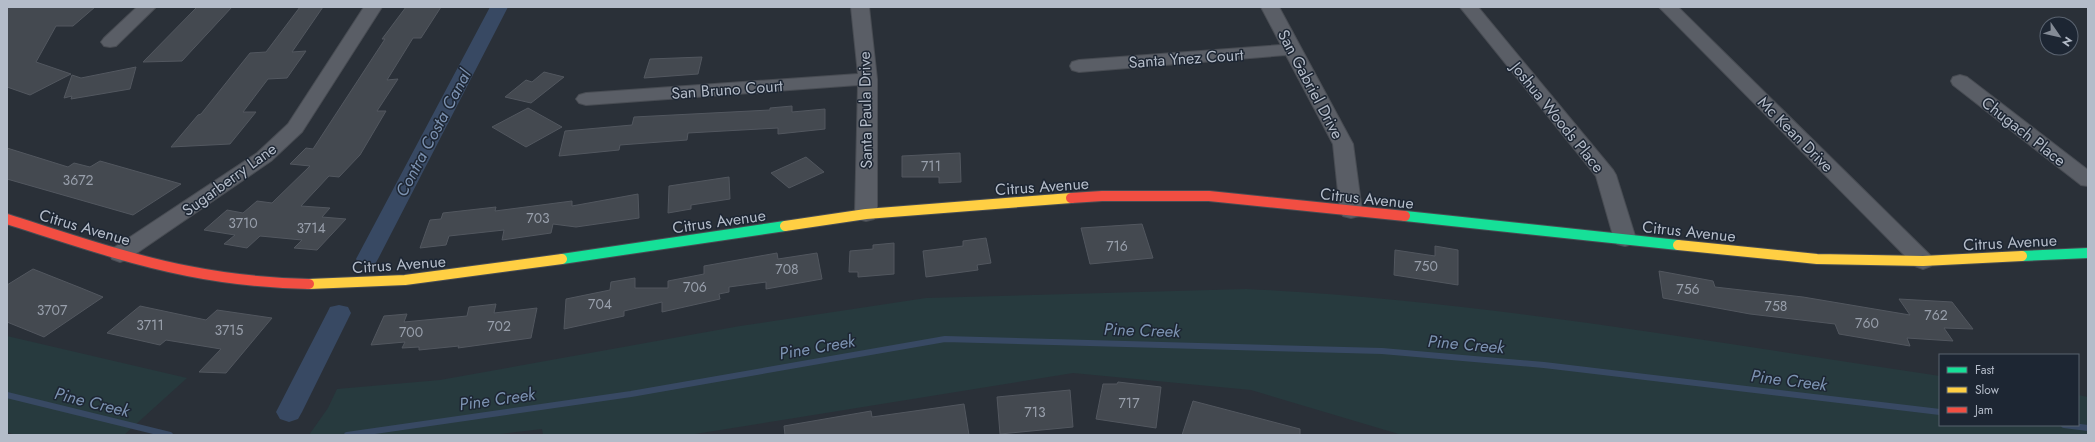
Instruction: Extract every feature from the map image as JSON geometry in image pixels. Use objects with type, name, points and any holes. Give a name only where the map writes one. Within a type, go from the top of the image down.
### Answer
[{"type":"street","points":[[110,42],[147,7]]},
{"type":"street","name":"Sugarberry Lane","points":[[120,254],[264,157],[295,128],[373,7]]},
{"type":"street","name":"Santa Paula Drive","points":[[860,7],[868,80],[866,214]]},
{"type":"street","name":"San Gabriel Drive","points":[[1270,7],[1343,144],[1350,211]]},
{"type":"street","name":"Joshua Woods Place","points":[[1469,7],[1606,175],[1625,239]]},
{"type":"street","name":"Mc Kean Drive","points":[[1668,7],[1923,261]]},
{"type":"street","name":"Santa Ynez Court","points":[[1079,66],[1293,49]]},
{"type":"street","name":"San Bruno Court","points":[[586,98],[868,80]]},
{"type":"street","name":"Chugach Place","points":[[1960,81],[2088,180]]},
{"type":"street","name":"Citrus Avenue","points":[[7,220],[120,254],[214,276],[317,283],[389,283],[428,279],[866,214],[1117,196],[1209,196],[1817,259],[1923,261],[2088,253]]},
{"type":"green space","points":[[1246,289],[1420,302],[1507,312],[1681,336],[1939,376],[1939,426],[2079,426],[2079,395],[2088,397],[2088,435],[1402,435],[1251,390],[1073,373],[689,435],[543,435],[542,429],[492,435],[309,435],[328,408],[337,389],[440,380],[740,326],[926,298]]},
{"type":"green space","points":[[7,336],[187,378],[124,435],[16,435],[7,432]]},
{"type":"building","points":[[7,7],[95,7],[73,26],[56,26],[36,62],[71,74],[30,95],[7,87]]},
{"type":"building","points":[[197,7],[232,7],[182,61],[143,62]]},
{"type":"building","points":[[300,7],[323,7],[292,52],[306,51],[287,78],[268,79],[243,112],[256,112],[230,144],[171,147],[198,115],[201,114],[250,53],[266,52]]},
{"type":"building","points":[[406,7],[441,7],[421,38],[413,38],[387,80],[398,79],[377,111],[386,111],[360,155],[339,177],[329,176],[301,206],[330,208],[322,217],[346,219],[317,250],[294,248],[302,240],[260,236],[247,248],[224,244],[235,235],[204,230],[227,210],[243,213],[257,201],[272,203],[310,166],[290,164],[306,148],[313,149],[385,39],[382,39]]},
{"type":"building","points":[[702,57],[698,74],[644,78],[650,59]]},
{"type":"building","points":[[136,67],[130,89],[71,99],[72,96],[64,98],[72,75],[81,78]]},
{"type":"building","points":[[544,72],[564,77],[531,103],[505,97],[526,80],[532,82]]},
{"type":"building","points":[[792,106],[792,112],[825,109],[825,129],[778,134],[778,128],[688,133],[687,140],[620,145],[619,150],[559,156],[565,131],[632,125],[634,117],[770,110],[770,108]]},
{"type":"building","points":[[528,108],[562,127],[526,147],[492,127]]},
{"type":"building","points":[[7,148],[68,167],[74,163],[90,167],[100,161],[181,184],[133,215],[7,179]]},
{"type":"building","points":[[960,153],[961,182],[939,183],[939,177],[902,177],[902,156]]},
{"type":"building","points":[[806,157],[824,172],[789,188],[771,173]]},
{"type":"building","points":[[729,177],[730,199],[691,205],[691,209],[668,213],[669,186]]},
{"type":"building","points":[[638,194],[639,218],[576,227],[553,224],[551,233],[502,240],[504,230],[449,236],[446,245],[420,248],[430,220],[441,219],[443,213],[496,207],[495,211],[572,201],[572,206]]},
{"type":"building","points":[[1142,224],[1153,258],[1090,264],[1081,228]]},
{"type":"building","points":[[986,238],[991,263],[977,265],[978,270],[926,277],[923,251],[963,246],[963,241]]},
{"type":"building","points":[[894,243],[894,274],[858,277],[858,272],[849,272],[850,251],[873,249],[873,245]]},
{"type":"building","points":[[1435,246],[1458,250],[1458,285],[1394,275],[1395,250],[1435,256]]},
{"type":"building","points":[[777,253],[778,259],[817,253],[822,279],[766,289],[766,282],[729,287],[729,292],[719,294],[720,299],[662,312],[662,302],[624,311],[624,316],[564,329],[566,299],[610,290],[611,282],[635,278],[635,288],[668,288],[668,281],[704,274],[704,266]]},
{"type":"building","points":[[33,269],[103,297],[44,337],[7,322],[7,285]]},
{"type":"building","points":[[1659,271],[1713,281],[1715,287],[1803,297],[1910,315],[1899,299],[1952,302],[1973,329],[1944,328],[1953,341],[1907,338],[1910,346],[1839,334],[1835,324],[1750,314],[1663,298]]},
{"type":"building","points":[[496,304],[494,313],[537,308],[531,338],[458,348],[459,346],[419,350],[419,347],[402,348],[405,342],[371,345],[384,316],[407,314],[404,322],[467,316],[469,307]]},
{"type":"building","points":[[140,306],[206,320],[217,310],[272,318],[226,373],[199,372],[221,349],[166,340],[160,345],[107,333]]},
{"type":"building","points":[[1118,382],[1161,387],[1156,428],[1096,419],[1103,384],[1117,384]]},
{"type":"building","points":[[1070,390],[1073,427],[1000,434],[997,397]]},
{"type":"building","points":[[1193,401],[1300,429],[1300,435],[1182,435]]},
{"type":"building","points":[[964,404],[969,435],[785,435],[784,426],[871,411],[872,417]]},
{"type":"waterway","name":"Contra Costa Canal","points":[[367,259],[499,7]]},
{"type":"waterway","name":"Contra Costa Canal","points":[[289,412],[339,313]]},
{"type":"waterway","name":"Pine Creek","points":[[347,435],[631,394],[945,339],[1382,351],[1544,365],[1939,412]]},
{"type":"waterway","name":"Pine Creek","points":[[7,395],[170,435]]},
{"type":"waterway","name":"Pine Creek","points":[[2072,426],[2088,428]]},
{"type":"traffic: fast","points":[[1405,216],[1678,245]]},
{"type":"traffic: fast","points":[[562,259],[785,226]]},
{"type":"traffic: fast","points":[[2022,256],[2088,253]]},
{"type":"traffic: slow","points":[[785,226],[866,214],[1071,198]]},
{"type":"traffic: slow","points":[[1678,245],[1817,259],[1923,261],[2022,256]]},
{"type":"traffic: slow","points":[[309,284],[373,283],[436,277],[562,259]]},
{"type":"traffic: jam","points":[[1071,198],[1102,196],[1209,196],[1405,216]]},
{"type":"traffic: jam","points":[[7,219],[136,259],[188,271],[238,279],[309,284]]}]
